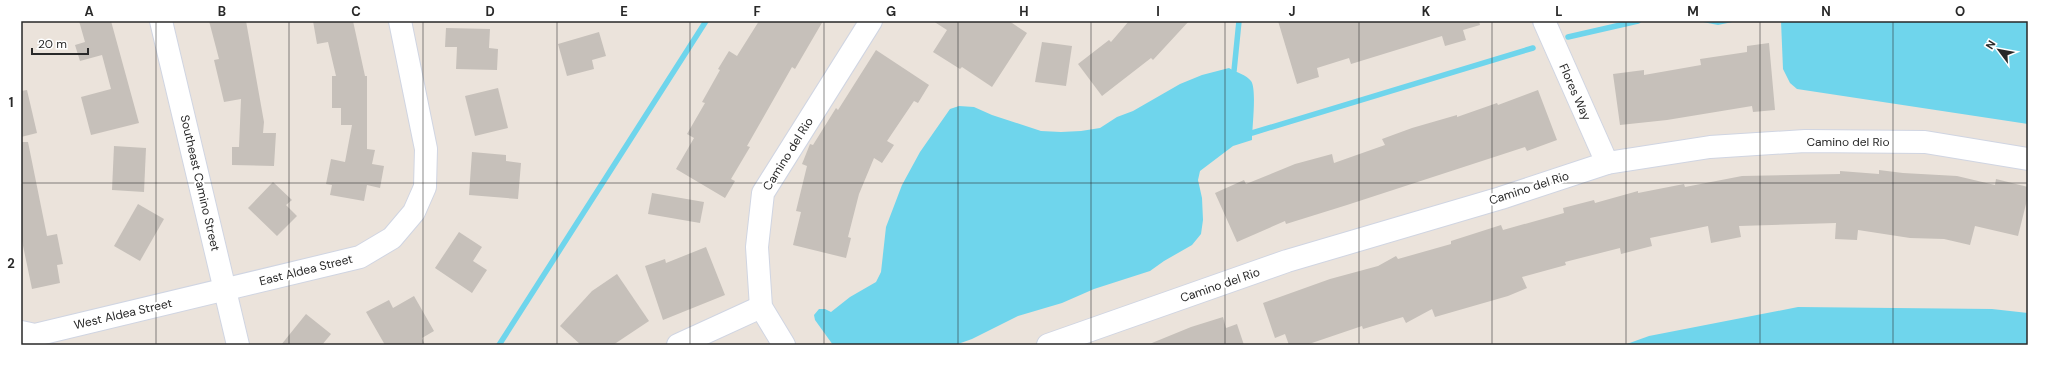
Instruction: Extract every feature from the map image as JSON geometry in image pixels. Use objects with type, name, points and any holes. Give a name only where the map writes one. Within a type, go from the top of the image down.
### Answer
[{"type":"street","name":"Southeast Camino Street","points":[[161,21],[238,345]]},
{"type":"street","name":"East Aldea Street","points":[[226,290],[360,257],[392,238],[414,212],[425,187],[426,149],[400,21]]},
{"type":"street","name":"Camino del Rio","points":[[784,345],[761,307],[757,247],[763,193],[871,21]]},
{"type":"street","name":"Flores Way","points":[[1544,21],[1607,163]]},
{"type":"street","name":"Camino del Rio","points":[[1048,345],[1287,261],[1501,198],[1607,163],[1710,147],[1805,141],[1925,142],[2028,159]]},
{"type":"street","name":"West Aldea Street","points":[[21,332],[35,334],[226,290]]},
{"type":"street","points":[[678,345],[761,307]]},
{"type":"water","points":[[1698,21],[1737,21],[1718,25]]},
{"type":"water","points":[[1781,21],[2028,21],[2028,124],[1797,89],[1790,83],[1783,69]]},
{"type":"water","points":[[1229,68],[1247,77],[1253,85],[1254,100],[1252,140],[1233,146],[1200,171],[1198,180],[1202,198],[1203,220],[1201,234],[1192,245],[1150,271],[1094,289],[1062,303],[1018,316],[972,339],[955,345],[833,345],[815,320],[814,315],[819,309],[825,309],[831,312],[850,297],[876,282],[881,272],[886,227],[902,185],[920,152],[950,109],[959,106],[974,107],[992,115],[1041,131],[1081,131],[1100,128],[1117,117],[1133,111],[1180,84],[1202,75]]},
{"type":"water","points":[[1798,307],[1992,309],[2028,313],[2028,345],[1624,345],[1649,336]]},
{"type":"building","points":[[79,21],[111,21],[139,123],[91,135],[81,97],[111,89],[102,55],[80,61],[75,45],[85,42]]},
{"type":"building","points":[[209,21],[246,21],[264,122],[263,133],[276,133],[274,166],[232,165],[232,147],[239,147],[241,99],[224,102],[214,60],[219,59]]},
{"type":"building","points":[[313,21],[353,21],[365,76],[367,76],[367,149],[375,150],[372,164],[384,166],[380,188],[367,185],[364,201],[330,195],[332,185],[326,184],[331,159],[345,162],[352,125],[341,125],[341,108],[332,108],[332,76],[336,76],[328,42],[317,44]]},
{"type":"building","points":[[759,21],[823,21],[795,69],[792,67],[747,146],[750,147],[731,179],[735,181],[725,198],[676,169],[694,138],[687,134],[705,103],[702,102],[720,70],[718,69],[729,51],[737,56]]},
{"type":"building","points":[[933,21],[1009,21],[1027,33],[992,87],[962,67],[960,69],[933,52],[947,30]]},
{"type":"building","points":[[1129,21],[1189,21],[1153,60],[1151,58],[1102,96],[1078,64],[1109,40],[1111,42]]},
{"type":"building","points":[[1278,21],[1479,21],[1480,25],[1463,30],[1466,40],[1445,46],[1442,36],[1351,64],[1349,58],[1317,68],[1319,77],[1297,84]]},
{"type":"building","points":[[446,28],[490,29],[489,48],[498,49],[497,70],[456,69],[457,47],[445,47]]},
{"type":"building","points":[[599,32],[606,56],[592,60],[594,69],[567,76],[558,44]]},
{"type":"building","points":[[1042,42],[1072,46],[1066,86],[1035,82]]},
{"type":"building","points":[[1769,43],[1775,110],[1753,112],[1752,106],[1667,120],[1620,125],[1613,74],[1644,70],[1644,75],[1701,65],[1700,59],[1747,52],[1747,46]]},
{"type":"building","points":[[876,50],[929,85],[918,103],[914,101],[887,141],[894,145],[882,163],[874,158],[859,194],[848,237],[851,238],[846,258],[793,245],[801,212],[796,211],[807,166],[802,164],[810,144],[813,145],[836,108],[838,110]]},
{"type":"building","points":[[498,88],[508,128],[475,136],[465,96]]},
{"type":"building","points":[[27,90],[37,133],[21,137],[21,91]]},
{"type":"building","points":[[1538,90],[1557,140],[1527,151],[1525,147],[1286,224],[1285,221],[1237,242],[1215,193],[1244,180],[1246,184],[1295,164],[1332,154],[1334,163],[1385,145],[1382,139],[1412,128],[1457,115],[1457,117],[1497,103],[1498,105]]},
{"type":"building","points":[[21,142],[28,142],[47,236],[57,234],[63,264],[57,265],[60,283],[32,289],[21,236]]},
{"type":"building","points":[[114,146],[146,148],[144,192],[112,190]]},
{"type":"building","points":[[472,152],[506,155],[506,161],[521,163],[518,199],[469,195]]},
{"type":"building","points":[[1879,170],[1957,176],[1995,185],[1996,179],[2028,187],[2028,196],[2018,236],[1975,226],[1970,245],[1944,239],[1910,238],[1858,230],[1857,240],[1835,239],[1836,223],[1739,226],[1741,237],[1711,243],[1708,226],[1650,238],[1652,246],[1621,254],[1620,248],[1565,262],[1566,265],[1522,277],[1527,288],[1508,296],[1435,317],[1432,309],[1406,323],[1403,317],[1363,329],[1362,326],[1306,345],[1289,345],[1285,334],[1275,338],[1263,303],[1330,279],[1378,266],[1396,256],[1398,259],[1451,244],[1451,241],[1501,225],[1503,230],[1564,213],[1563,208],[1594,200],[1595,203],[1638,191],[1638,193],[1684,184],[1685,187],[1742,176],[1840,174],[1840,171],[1879,174]]},
{"type":"building","points":[[273,182],[292,200],[286,205],[297,216],[277,236],[248,208]]},
{"type":"building","points":[[652,193],[704,202],[700,223],[648,214]]},
{"type":"building","points":[[138,204],[164,219],[140,261],[114,246]]},
{"type":"building","points":[[459,232],[482,247],[473,261],[487,270],[472,293],[435,268]]},
{"type":"building","points":[[706,247],[725,295],[663,320],[645,266],[665,259],[666,263]]},
{"type":"building","points":[[617,274],[649,321],[613,345],[581,345],[560,326],[592,291]]},
{"type":"building","points":[[414,296],[434,331],[422,338],[425,345],[385,345],[366,312],[389,300],[393,308]]},
{"type":"building","points":[[306,314],[331,334],[322,345],[281,345]]},
{"type":"building","points":[[1223,317],[1226,328],[1237,324],[1244,345],[1147,345],[1191,327]]},
{"type":"waterway","points":[[499,345],[706,21]]},
{"type":"waterway","points":[[1234,71],[1239,21]]},
{"type":"waterway","points":[[1568,37],[1638,21]]},
{"type":"waterway","points":[[1252,133],[1533,48]]}]
